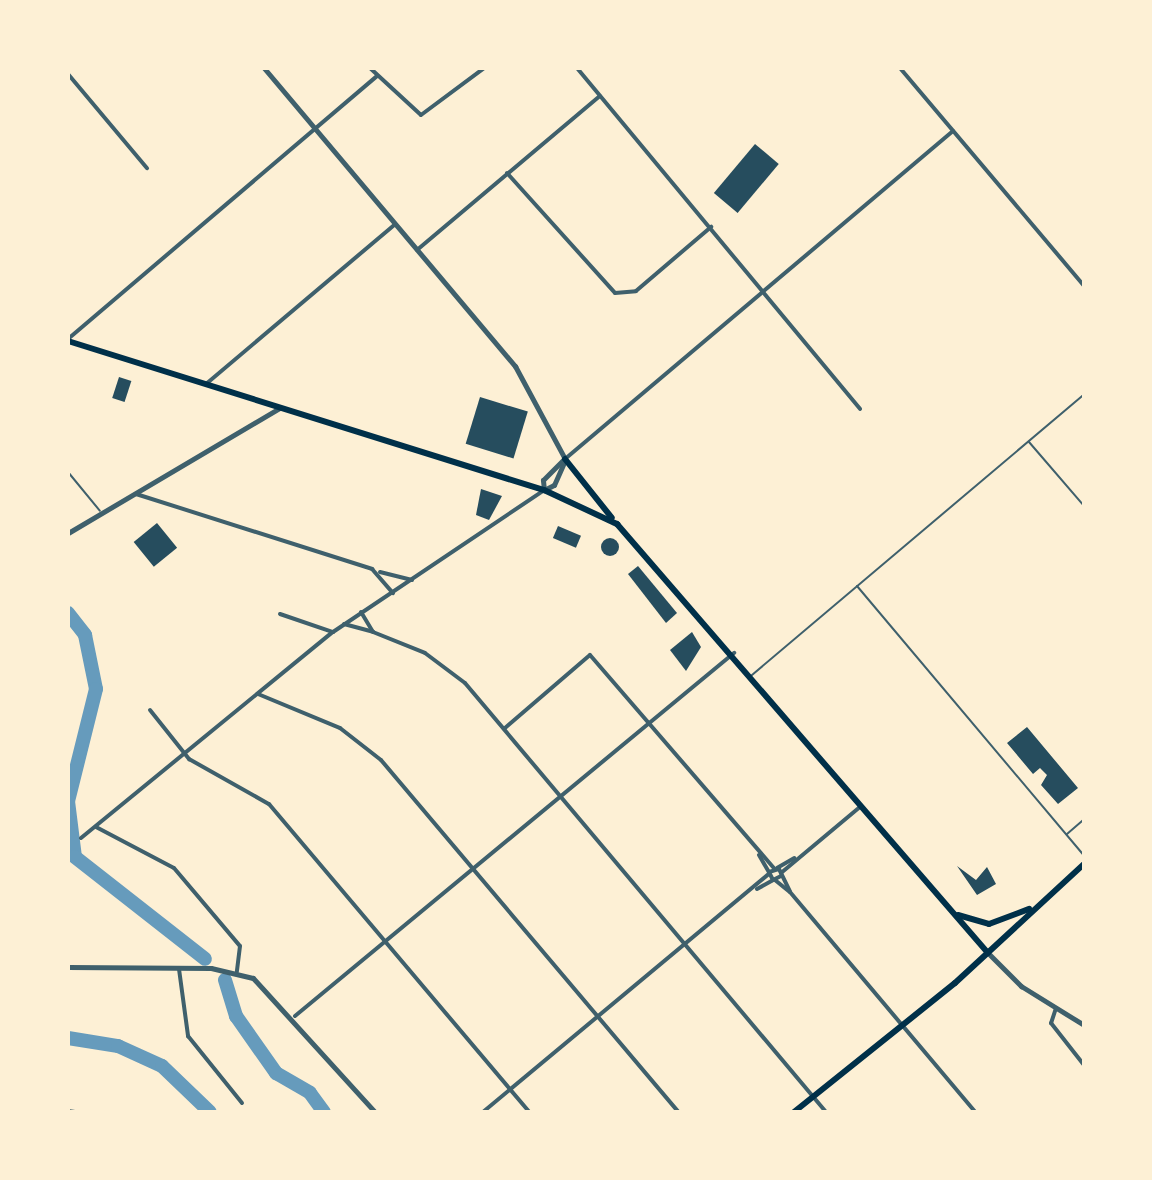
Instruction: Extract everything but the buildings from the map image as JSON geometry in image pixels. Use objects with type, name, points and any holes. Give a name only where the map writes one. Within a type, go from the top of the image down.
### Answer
[{"type":"main road","points":[[68,340],[544,490],[617,524]]},
{"type":"main road","points":[[565,459],[617,524],[734,653],[988,953]]},
{"type":"main road","points":[[794,1112],[988,953],[1036,905],[1084,865]]},
{"type":"main road","points":[[957,915],[996,924],[1036,905]]},
{"type":"street","points":[[264,68],[520,373],[565,459]]},
{"type":"street","points":[[370,68],[409,110],[430,114],[484,68]]},
{"type":"street","points":[[577,68],[860,409]]},
{"type":"street","points":[[900,68],[1084,286]]},
{"type":"street","points":[[68,74],[147,168]]},
{"type":"street","points":[[68,340],[377,76]]},
{"type":"street","points":[[417,250],[600,96]]},
{"type":"street","points":[[544,490],[543,480],[565,459],[953,131]]},
{"type":"street","points":[[507,173],[605,288],[621,294],[641,287],[711,227]]},
{"type":"street","points":[[206,384],[395,224]]},
{"type":"street","points":[[68,533],[279,408]]},
{"type":"street","points":[[81,838],[333,632],[554,485],[565,459]]},
{"type":"street","points":[[136,494],[378,572],[412,580]]},
{"type":"street","points":[[378,572],[393,593]]},
{"type":"street","points":[[361,612],[373,632]]},
{"type":"street","points":[[280,614],[333,632]]},
{"type":"street","points":[[344,624],[373,632],[448,668],[505,728],[826,1112]]},
{"type":"street","points":[[295,1016],[734,653]]},
{"type":"street","points":[[505,728],[590,655],[759,855],[774,880],[790,892],[975,1112]]},
{"type":"street","points":[[258,694],[361,742],[678,1112]]},
{"type":"street","points":[[150,710],[185,753],[269,804],[529,1112]]},
{"type":"street","points":[[483,1112],[687,946],[754,890],[769,873],[794,858],[863,805]]},
{"type":"street","points":[[96,826],[174,868],[240,946],[237,972]]},
{"type":"street","points":[[759,855],[776,868],[790,892]]},
{"type":"street","points":[[754,890],[774,880],[794,858]]},
{"type":"street","points":[[988,953],[1056,1008],[1084,1025]]},
{"type":"street","points":[[68,967],[237,972],[262,984],[295,1016],[375,1112]]},
{"type":"street","points":[[179,969],[188,1036],[242,1103]]},
{"type":"street","points":[[1056,1008],[1051,1023],[1084,1065]]},
{"type":"street","points":[[68,1111],[75,1112]]},
{"type":"lane","points":[[752,675],[1084,394]]},
{"type":"lane","points":[[1028,441],[1084,506]]},
{"type":"lane","points":[[68,472],[102,513]]},
{"type":"lane","points":[[856,585],[1084,856]]},
{"type":"lane","points":[[1066,835],[1084,819]]},
{"type":"waterway","points":[[68,613],[85,635],[96,689],[68,801],[75,857],[205,959]]},
{"type":"waterway","points":[[225,980],[236,1016],[276,1073],[310,1093],[324,1112]]},
{"type":"waterway","points":[[68,1038],[118,1046],[162,1066],[210,1112]]}]
